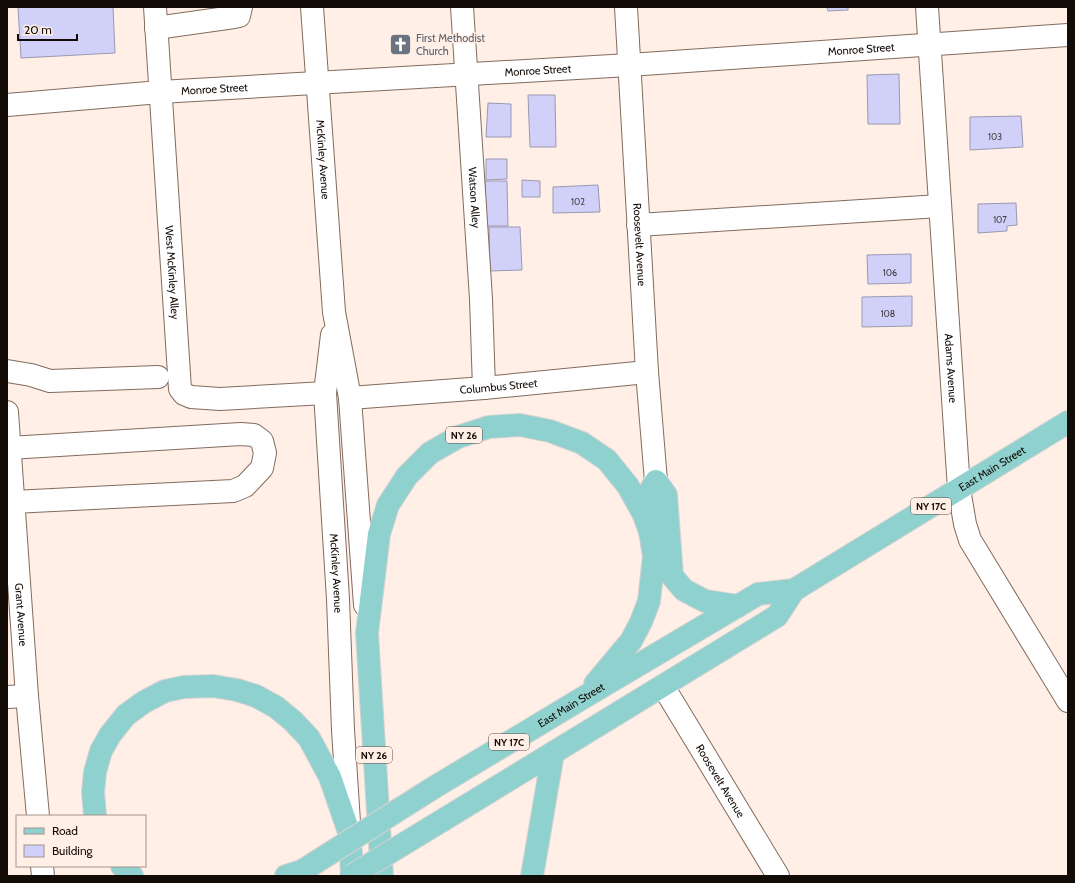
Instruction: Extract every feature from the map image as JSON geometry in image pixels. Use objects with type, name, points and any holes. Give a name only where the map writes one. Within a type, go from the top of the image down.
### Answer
[{"type":"main road","name":"East Main Street","points":[[294,874],[433,788],[758,594],[794,590],[1068,422]]},
{"type":"main road","name":"NY 26","points":[[382,876],[367,633],[379,534],[388,506],[407,476],[430,453],[458,437],[490,427],[520,425],[550,431],[582,443],[607,460],[628,486],[644,515],[650,532],[654,556],[649,601],[632,641],[586,696]]},
{"type":"main road","points":[[650,532],[648,494],[656,481],[666,495],[672,576],[684,590],[706,601],[738,606]]},
{"type":"main road","name":"East Main Street","points":[[352,876],[777,616],[794,590]]},
{"type":"main road","points":[[95,815],[93,792],[95,772],[99,758],[110,735],[126,715],[144,702],[165,691],[184,687],[213,686],[237,690],[256,696],[276,707],[293,721],[309,738],[330,777],[350,835],[352,876]]},
{"type":"main road","points":[[532,876],[553,753]]},
{"type":"main road","points":[[123,867],[132,876]]},
{"type":"street","points":[[156,18],[234,18],[239,16],[241,7]]},
{"type":"street","name":"McKinley Avenue","points":[[312,7],[334,312],[350,398],[367,633]]},
{"type":"street","name":"Watson Alley","points":[[462,7],[481,299],[484,388]]},
{"type":"street","name":"Roosevelt Avenue","points":[[626,7],[647,372],[656,481]]},
{"type":"street","name":"Adams Avenue","points":[[927,7],[959,489],[965,524],[970,540],[1068,701]]},
{"type":"street","name":"West McKinley Alley","points":[[156,18],[180,389],[184,394],[191,397],[220,399],[325,393]]},
{"type":"street","name":"Monroe Street","points":[[7,105],[160,92],[629,65],[1068,35]]},
{"type":"street","points":[[638,225],[940,206]]},
{"type":"street","name":"McKinley Avenue","points":[[334,312],[325,393],[338,599],[343,722],[350,835]]},
{"type":"street","points":[[7,372],[31,374],[50,381],[158,377]]},
{"type":"street","name":"Columbus Street","points":[[350,398],[484,388],[647,372]]},
{"type":"street","name":"Grant Avenue","points":[[7,412],[12,502],[17,697],[38,815]]},
{"type":"street","points":[[9,448],[241,434],[254,435],[262,441],[265,453],[262,468],[245,486],[233,491],[12,502]]},
{"type":"street","name":"Roosevelt Avenue","points":[[663,686],[778,876]]},
{"type":"building","points":[[18,7],[113,7],[115,53],[21,58]]},
{"type":"building","points":[[827,7],[848,7],[848,10],[828,11]]},
{"type":"building","points":[[899,74],[900,124],[868,124],[867,75]]},
{"type":"building","points":[[528,95],[555,95],[556,147],[530,147]]},
{"type":"building","points":[[488,103],[511,104],[511,137],[486,137]]},
{"type":"building","points":[[1021,116],[1023,147],[970,150],[970,117]]},
{"type":"building","points":[[486,159],[507,159],[507,179],[486,180]]},
{"type":"building","points":[[522,180],[540,181],[540,197],[522,197]]},
{"type":"building","points":[[485,181],[507,181],[508,226],[486,226]]},
{"type":"building","points":[[598,185],[600,212],[553,213],[553,187]]},
{"type":"building","points":[[1016,203],[1017,225],[1007,226],[1007,231],[978,233],[978,204]]},
{"type":"building","points":[[489,227],[520,227],[522,270],[490,271]]},
{"type":"building","points":[[911,254],[911,283],[868,284],[867,255]]},
{"type":"building","points":[[912,296],[912,326],[862,327],[862,297]]},
{"type":"place","name":"First Methodist Church","points":[[401,44]]}]
